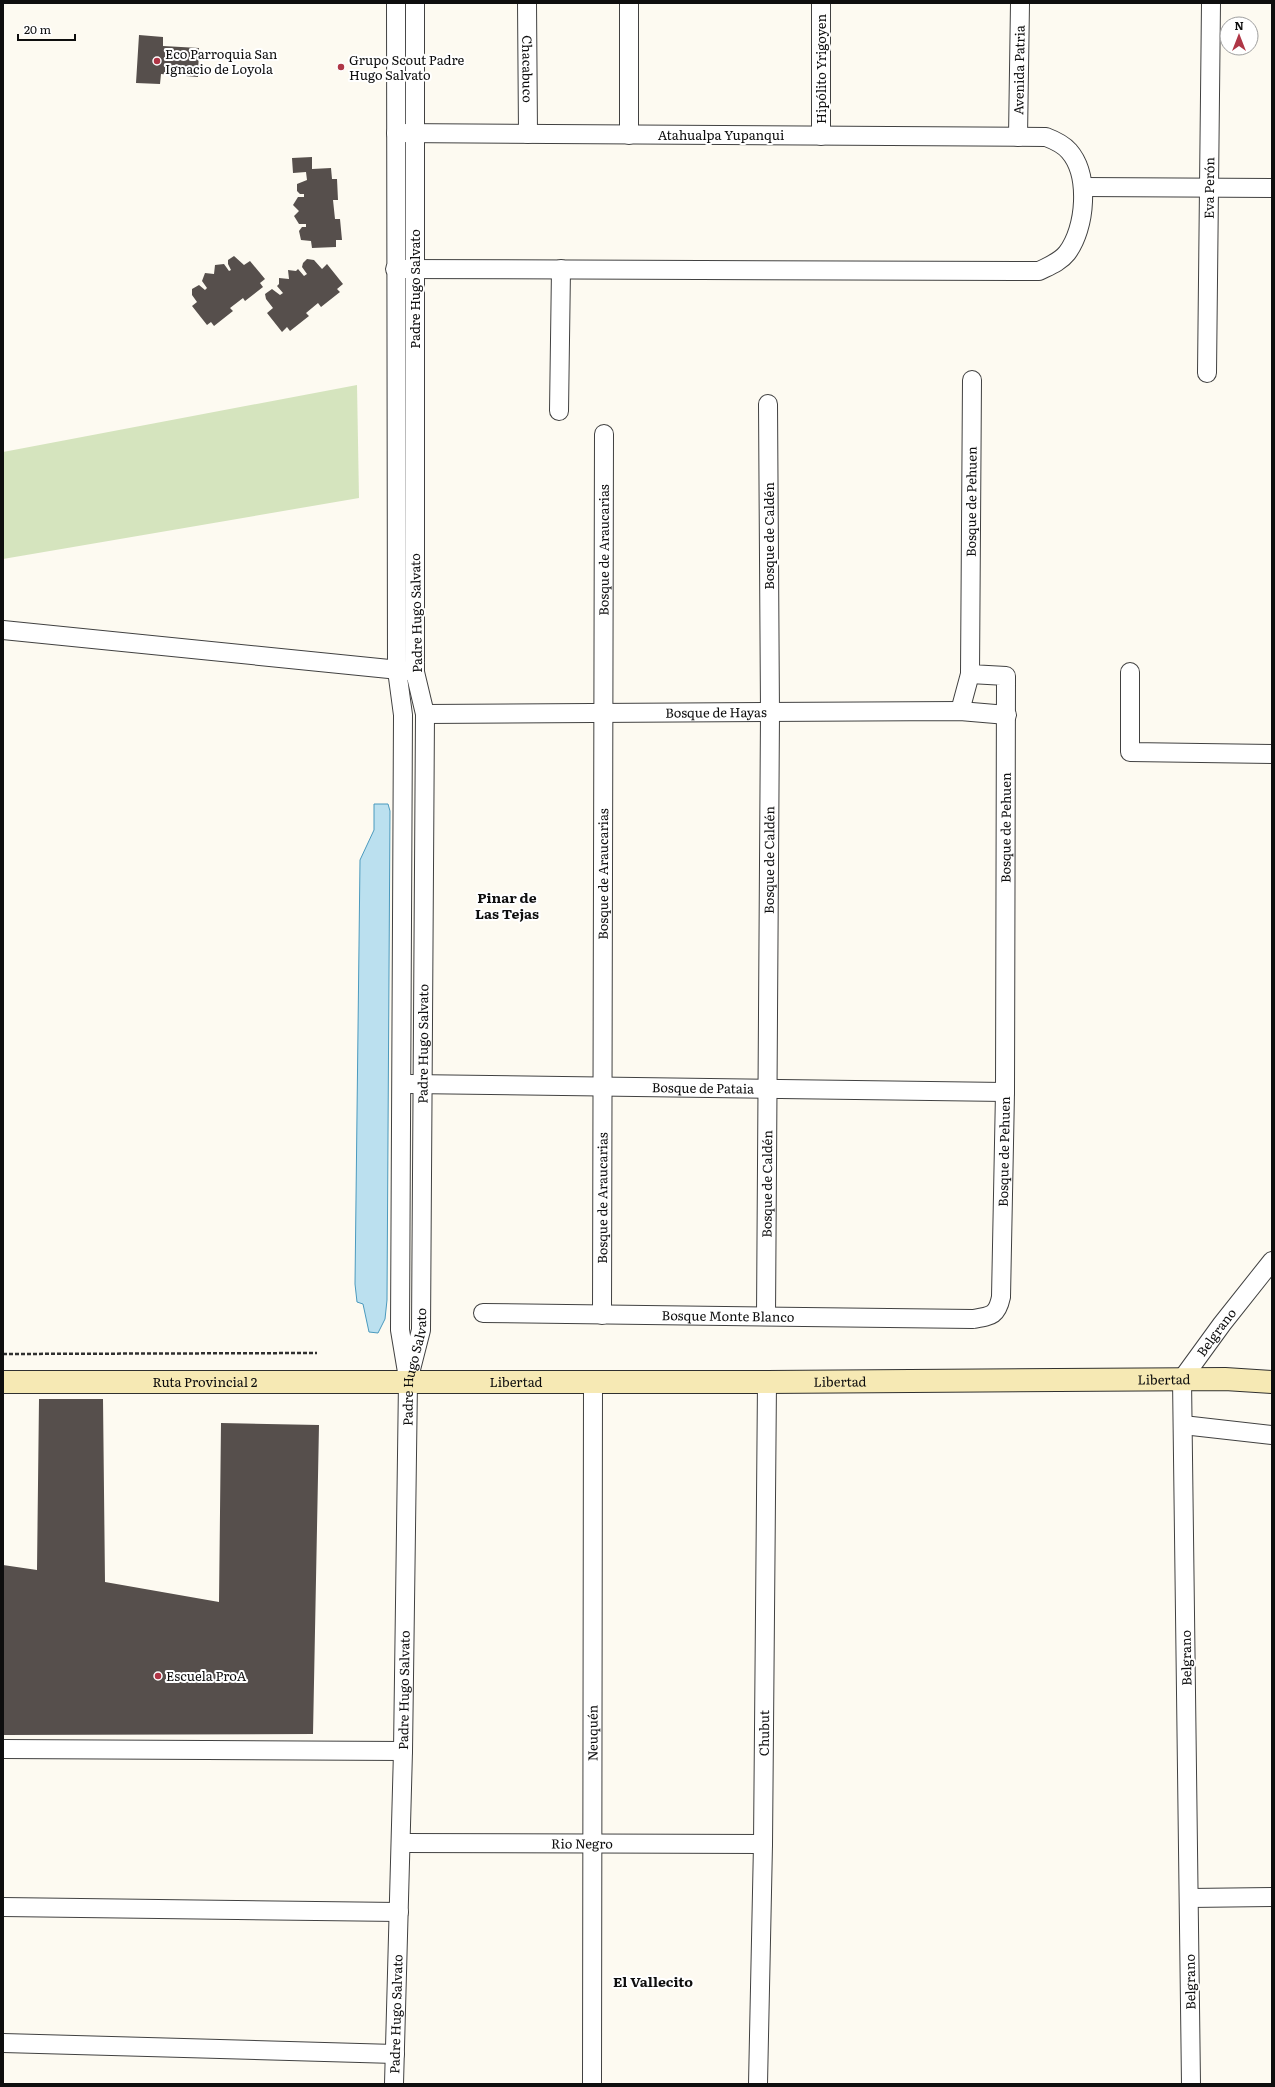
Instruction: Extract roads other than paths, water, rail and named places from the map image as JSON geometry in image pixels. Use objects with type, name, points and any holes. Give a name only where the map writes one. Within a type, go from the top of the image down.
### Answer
[{"type":"main road","name":"Libertad","points":[[408,1381],[766,1382],[1225,1379],[1272,1382]]},
{"type":"main road","name":"Ruta Provincial 2","points":[[3,1382],[408,1381]]},
{"type":"street","name":"Padre Hugo Salvato","points":[[394,2084],[403,1752],[408,1381],[400,1330],[403,715],[397,670],[396,3]]},
{"type":"street","name":"Padre Hugo Salvato","points":[[408,1381],[420,1330],[425,714],[415,672],[415,3]]},
{"type":"street","name":"Chacabuco","points":[[527,3],[528,134]]},
{"type":"street","points":[[629,3],[629,135]]},
{"type":"street","name":"Hipólito Yrigoyen","points":[[821,3],[822,136]]},
{"type":"street","name":"Avenida Patria","points":[[1018,136],[1020,3]]},
{"type":"street","name":"Eva Perón","points":[[1207,373],[1211,3]]},
{"type":"street","name":"Atahualpa Yupanqui","points":[[396,133],[1046,136],[1060,143],[1069,150],[1082,174],[1083,187]]},
{"type":"street","points":[[396,269],[1039,271],[1055,263],[1067,253],[1074,239],[1082,208],[1083,187],[1272,188]]},
{"type":"street","points":[[559,411],[560,269]]},
{"type":"street","name":"Bosque de Pehuen","points":[[972,380],[970,674],[1006,676],[1005,1092],[1001,1297],[999,1308]]},
{"type":"street","name":"Bosque de Caldén","points":[[766,1316],[770,713],[768,404]]},
{"type":"street","name":"Bosque de Araucarias","points":[[602,1315],[604,434]]},
{"type":"street","points":[[3,630],[415,672]]},
{"type":"street","points":[[1130,672],[1130,752],[1272,754]]},
{"type":"street","points":[[960,711],[970,674]]},
{"type":"street","name":"Bosque de Hayas","points":[[425,714],[960,711],[1007,715]]},
{"type":"street","name":"Bosque de Pataia","points":[[402,1084],[1005,1092]]},
{"type":"street","name":"Belgrano","points":[[1191,2084],[1182,1379],[1222,1324],[1272,1262]]},
{"type":"street","name":"Bosque Monte Blanco","points":[[483,1313],[973,1319],[991,1316],[999,1308]]},
{"type":"street","name":"Neuquén","points":[[592,2084],[593,1382]]},
{"type":"street","name":"Chubut","points":[[758,2084],[763,1844],[766,1382]]},
{"type":"street","points":[[1183,1425],[1272,1435]]},
{"type":"street","points":[[3,1749],[403,1752]]},
{"type":"street","name":"Rio Negro","points":[[401,1843],[763,1844]]},
{"type":"street","points":[[1189,1898],[1272,1897]]},
{"type":"street","points":[[3,1907],[399,1912]]},
{"type":"street","points":[[3,2043],[395,2054]]},
{"type":"water","points":[[374,804],[388,804],[390,811],[387,1300],[385,1319],[378,1333],[369,1332],[363,1304],[357,1302],[355,1284],[360,860],[374,830]]},
{"type":"place","name":"Eco Parroquia San Ignacio de Loyola","points":[[157,61]]},
{"type":"place","name":"Grupo Scout Padre Hugo Salvato","points":[[341,67]]},
{"type":"place","name":"Escuela ProA","points":[[158,1676]]},
{"type":"district","name":"Pinar de Las Tejas","points":[[507,906]]},
{"type":"district","name":"El Vallecito","points":[[653,1982]]}]
